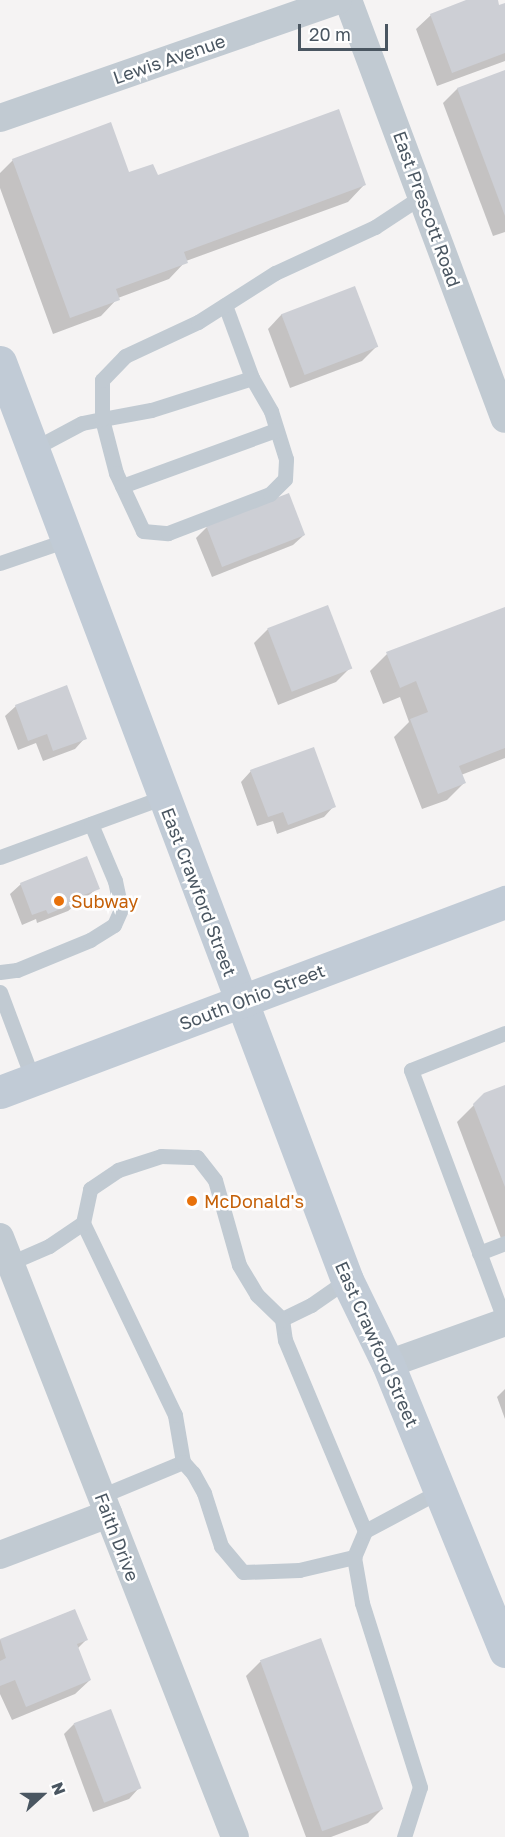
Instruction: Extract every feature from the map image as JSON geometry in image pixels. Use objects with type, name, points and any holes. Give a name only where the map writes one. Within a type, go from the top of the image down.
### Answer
[{"type":"main road","name":"East Crawford Street","points":[[3,379],[33,449],[347,1280],[388,1364],[505,1651]]},
{"type":"main road","name":"South Ohio Street","points":[[0,1092],[505,903]]},
{"type":"street","name":"Lewis Avenue","points":[[0,118],[338,0]]},
{"type":"street","name":"East Prescott Road","points":[[348,0],[505,419]]},
{"type":"street","name":"Faith Drive","points":[[0,1237],[235,1837]]},
{"type":"street","points":[[388,1364],[505,1321]]},
{"type":"street","points":[[0,1555],[105,1505]]},
{"type":"lane","points":[[225,305],[252,378],[271,411],[286,459],[285,479],[270,494],[168,533],[143,531],[122,486],[102,419],[102,380],[125,356],[198,322],[275,273],[375,227],[422,196]]},
{"type":"lane","points":[[33,449],[82,423],[151,411],[252,378]]},
{"type":"lane","points":[[122,486],[276,430]]},
{"type":"lane","points":[[0,562],[67,540]]},
{"type":"lane","points":[[0,857],[164,797]]},
{"type":"lane","points":[[0,972],[17,970],[90,940],[114,925],[121,909],[115,881],[91,824]]},
{"type":"lane","points":[[0,992],[33,1080]]},
{"type":"lane","points":[[505,1033],[411,1070],[505,1321]]},
{"type":"lane","points":[[354,1557],[299,1570],[243,1572],[221,1546],[204,1492],[193,1473],[183,1462],[175,1416],[83,1223],[90,1189],[118,1170],[161,1156],[197,1157],[215,1180],[239,1265],[257,1295],[282,1319],[285,1340],[365,1531]]},
{"type":"lane","points":[[10,1263],[49,1246],[83,1223]]},
{"type":"lane","points":[[479,1253],[505,1243]]},
{"type":"lane","points":[[282,1319],[311,1305],[347,1280]]},
{"type":"lane","points":[[105,1505],[183,1462]]},
{"type":"lane","points":[[404,1837],[420,1787],[362,1603],[354,1557],[365,1531],[441,1491]]},
{"type":"building","points":[[466,0],[498,0],[499,5],[505,3],[505,53],[452,73],[430,14]]},
{"type":"building","points":[[505,70],[505,216],[457,88]]},
{"type":"building","points":[[339,109],[366,185],[184,252],[188,263],[116,289],[120,300],[70,318],[12,159],[111,122],[129,172],[153,164],[158,175]]},
{"type":"building","points":[[355,286],[378,347],[305,375],[281,314]]},
{"type":"building","points":[[289,493],[305,535],[222,567],[206,525]]},
{"type":"building","points":[[328,605],[352,668],[292,692],[267,628]]},
{"type":"building","points":[[505,607],[505,748],[459,766],[466,783],[438,794],[410,719],[428,712],[416,681],[400,688],[386,652]]},
{"type":"building","points":[[67,685],[87,739],[53,751],[47,734],[28,741],[15,705]]},
{"type":"building","points":[[314,747],[336,807],[288,825],[283,812],[268,817],[250,770]]},
{"type":"building","points":[[87,856],[100,889],[78,897],[80,901],[48,914],[46,910],[32,915],[20,883]]},
{"type":"building","points":[[505,1085],[505,1187],[473,1104],[484,1093]]},
{"type":"building","points":[[75,1609],[88,1640],[77,1644],[91,1680],[26,1707],[15,1680],[0,1686],[0,1661],[6,1658],[0,1639]]},
{"type":"building","points":[[321,1638],[383,1809],[322,1831],[260,1660]]},
{"type":"building","points":[[111,1709],[141,1788],[104,1803],[74,1723]]},
{"type":"place","name":"Subway","points":[[59,901]]},
{"type":"place","name":"McDonald's","points":[[192,1201]]}]
